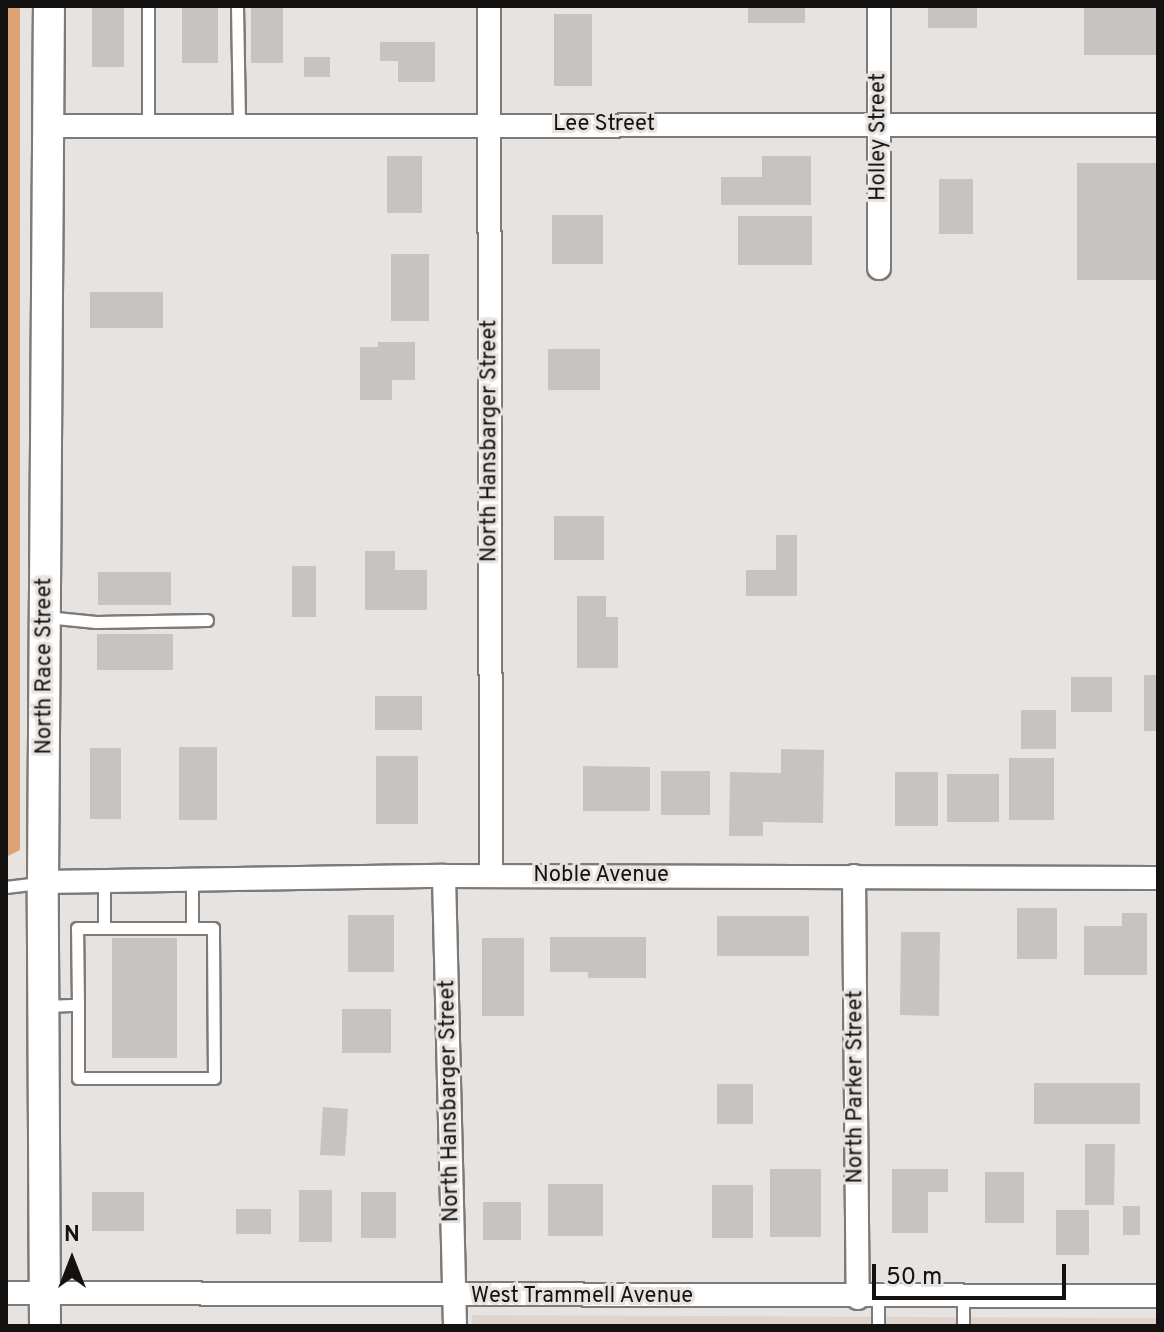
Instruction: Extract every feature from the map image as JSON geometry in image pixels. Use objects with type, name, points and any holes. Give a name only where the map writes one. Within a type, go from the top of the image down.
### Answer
[{"type":"main road","name":"North Race Street","points":[[45,1326],[43,882],[49,6]]},
{"type":"street","name":"North Hansbarger Street","points":[[489,6],[491,876]]},
{"type":"street","name":"Holley Street","points":[[879,6],[879,268]]},
{"type":"street","name":"Lee Street","points":[[49,126],[1158,125]]},
{"type":"street","name":"North Hansbarger Street","points":[[444,876],[455,1326]]},
{"type":"street","name":"Noble Avenue","points":[[43,882],[444,876],[1158,878]]},
{"type":"street","name":"North Parker Street","points":[[854,876],[868,1298]]},
{"type":"street","name":"West Trammell Avenue","points":[[6,1293],[455,1297],[1158,1296]]},
{"type":"lane","points":[[148,6],[148,126]]},
{"type":"lane","points":[[237,6],[239,125]]},
{"type":"lane","points":[[46,617],[96,622],[207,620]]},
{"type":"lane","points":[[192,880],[192,928]]},
{"type":"lane","points":[[6,887],[43,882]]},
{"type":"lane","points":[[104,882],[104,928]]},
{"type":"lane","points":[[77,928],[104,928],[213,928],[214,1078],[78,1078],[77,928]]},
{"type":"lane","points":[[44,1006],[78,1005]]},
{"type":"lane","points":[[868,1298],[878,1326]]},
{"type":"lane","points":[[963,1298],[963,1326]]},
{"type":"shaded area","points":[[6,6],[20,6],[20,850],[6,857]]},
{"type":"shaded area","points":[[472,1315],[1158,1318],[1158,1326],[472,1326]]},
{"type":"building","points":[[92,6],[124,6],[124,67],[92,67]]},
{"type":"building","points":[[182,6],[218,6],[218,63],[182,63]]},
{"type":"building","points":[[251,6],[283,6],[283,63],[251,63]]},
{"type":"building","points":[[748,6],[805,6],[805,23],[748,23]]},
{"type":"building","points":[[928,6],[977,6],[977,28],[928,28]]},
{"type":"building","points":[[1084,6],[1158,6],[1158,55],[1084,55]]},
{"type":"building","points":[[554,14],[592,14],[592,86],[554,86]]},
{"type":"building","points":[[380,42],[435,42],[435,82],[398,82],[398,61],[380,61]]},
{"type":"building","points":[[304,57],[330,57],[330,77],[304,77]]},
{"type":"building","points":[[387,156],[422,156],[422,213],[387,213]]},
{"type":"building","points":[[762,156],[811,156],[811,205],[721,205],[721,177],[762,177]]},
{"type":"building","points":[[1077,163],[1158,163],[1158,280],[1077,280]]},
{"type":"building","points":[[939,179],[973,179],[973,234],[939,234]]},
{"type":"building","points":[[552,215],[603,215],[603,264],[552,264]]},
{"type":"building","points":[[738,216],[812,216],[812,265],[738,265]]},
{"type":"building","points":[[391,254],[429,254],[429,321],[391,321]]},
{"type":"building","points":[[90,292],[163,292],[163,328],[90,328]]},
{"type":"building","points":[[378,342],[415,342],[415,380],[392,380],[392,400],[360,400],[360,347],[378,347]]},
{"type":"building","points":[[548,349],[600,349],[600,390],[548,390]]},
{"type":"building","points":[[554,516],[604,516],[604,560],[554,560]]},
{"type":"building","points":[[776,535],[797,535],[797,596],[746,596],[746,570],[776,570]]},
{"type":"building","points":[[365,551],[395,551],[395,570],[427,570],[427,610],[365,610]]},
{"type":"building","points":[[292,566],[316,566],[316,617],[292,617]]},
{"type":"building","points":[[98,572],[171,572],[171,605],[98,605]]},
{"type":"building","points":[[577,596],[606,596],[606,617],[618,617],[618,668],[577,668]]},
{"type":"building","points":[[97,634],[173,634],[173,670],[97,670]]},
{"type":"building","points":[[1144,675],[1158,675],[1158,731],[1144,731]]},
{"type":"building","points":[[1071,677],[1112,677],[1112,712],[1071,712]]},
{"type":"building","points":[[375,696],[422,696],[422,730],[375,730]]},
{"type":"building","points":[[1021,710],[1056,710],[1056,749],[1021,749]]},
{"type":"building","points":[[179,747],[217,747],[217,820],[179,820]]},
{"type":"building","points":[[90,748],[121,748],[121,819],[90,819]]},
{"type":"building","points":[[781,749],[824,750],[823,823],[763,822],[763,836],[729,836],[730,772],[781,773]]},
{"type":"building","points":[[376,756],[418,756],[418,824],[376,824]]},
{"type":"building","points":[[1009,758],[1054,758],[1054,820],[1009,820]]},
{"type":"building","points":[[583,766],[650,767],[650,811],[583,811]]},
{"type":"building","points":[[661,771],[710,771],[710,815],[661,815]]},
{"type":"building","points":[[895,772],[938,772],[938,826],[895,826]]},
{"type":"building","points":[[947,774],[999,774],[999,822],[947,822]]},
{"type":"building","points":[[1017,908],[1057,908],[1057,959],[1017,959]]},
{"type":"building","points":[[1122,913],[1147,913],[1147,975],[1084,975],[1084,926],[1122,926]]},
{"type":"building","points":[[348,915],[394,915],[394,972],[348,972]]},
{"type":"building","points":[[717,916],[809,916],[809,956],[717,956]]},
{"type":"building","points":[[901,932],[940,932],[939,1016],[900,1015]]},
{"type":"building","points":[[550,937],[646,937],[646,978],[588,978],[588,972],[550,972]]},
{"type":"building","points":[[112,938],[177,938],[177,1058],[112,1058]]},
{"type":"building","points":[[482,938],[524,938],[524,1016],[482,1016]]},
{"type":"building","points":[[342,1009],[391,1009],[391,1053],[342,1053]]},
{"type":"building","points":[[1034,1083],[1140,1083],[1140,1124],[1034,1124]]},
{"type":"building","points":[[717,1084],[753,1084],[753,1124],[717,1124]]},
{"type":"building","points":[[323,1107],[348,1109],[345,1156],[320,1155]]},
{"type":"building","points":[[1085,1144],[1115,1144],[1114,1205],[1085,1205]]},
{"type":"building","points":[[770,1169],[821,1169],[821,1237],[770,1237]]},
{"type":"building","points":[[892,1169],[948,1169],[948,1192],[928,1192],[928,1233],[892,1233]]},
{"type":"building","points":[[985,1172],[1024,1172],[1024,1223],[985,1223]]},
{"type":"building","points":[[548,1184],[603,1184],[603,1236],[548,1236]]},
{"type":"building","points":[[712,1185],[753,1185],[753,1238],[712,1238]]},
{"type":"building","points":[[299,1190],[332,1190],[332,1242],[299,1242]]},
{"type":"building","points":[[92,1192],[144,1192],[144,1231],[92,1231]]},
{"type":"building","points":[[361,1192],[396,1192],[396,1238],[361,1238]]},
{"type":"building","points":[[483,1202],[521,1202],[521,1240],[483,1240]]},
{"type":"building","points":[[1123,1206],[1140,1206],[1140,1235],[1123,1235]]},
{"type":"building","points":[[236,1209],[271,1209],[271,1234],[236,1234]]},
{"type":"building","points":[[1056,1210],[1089,1210],[1089,1255],[1056,1255]]}]
